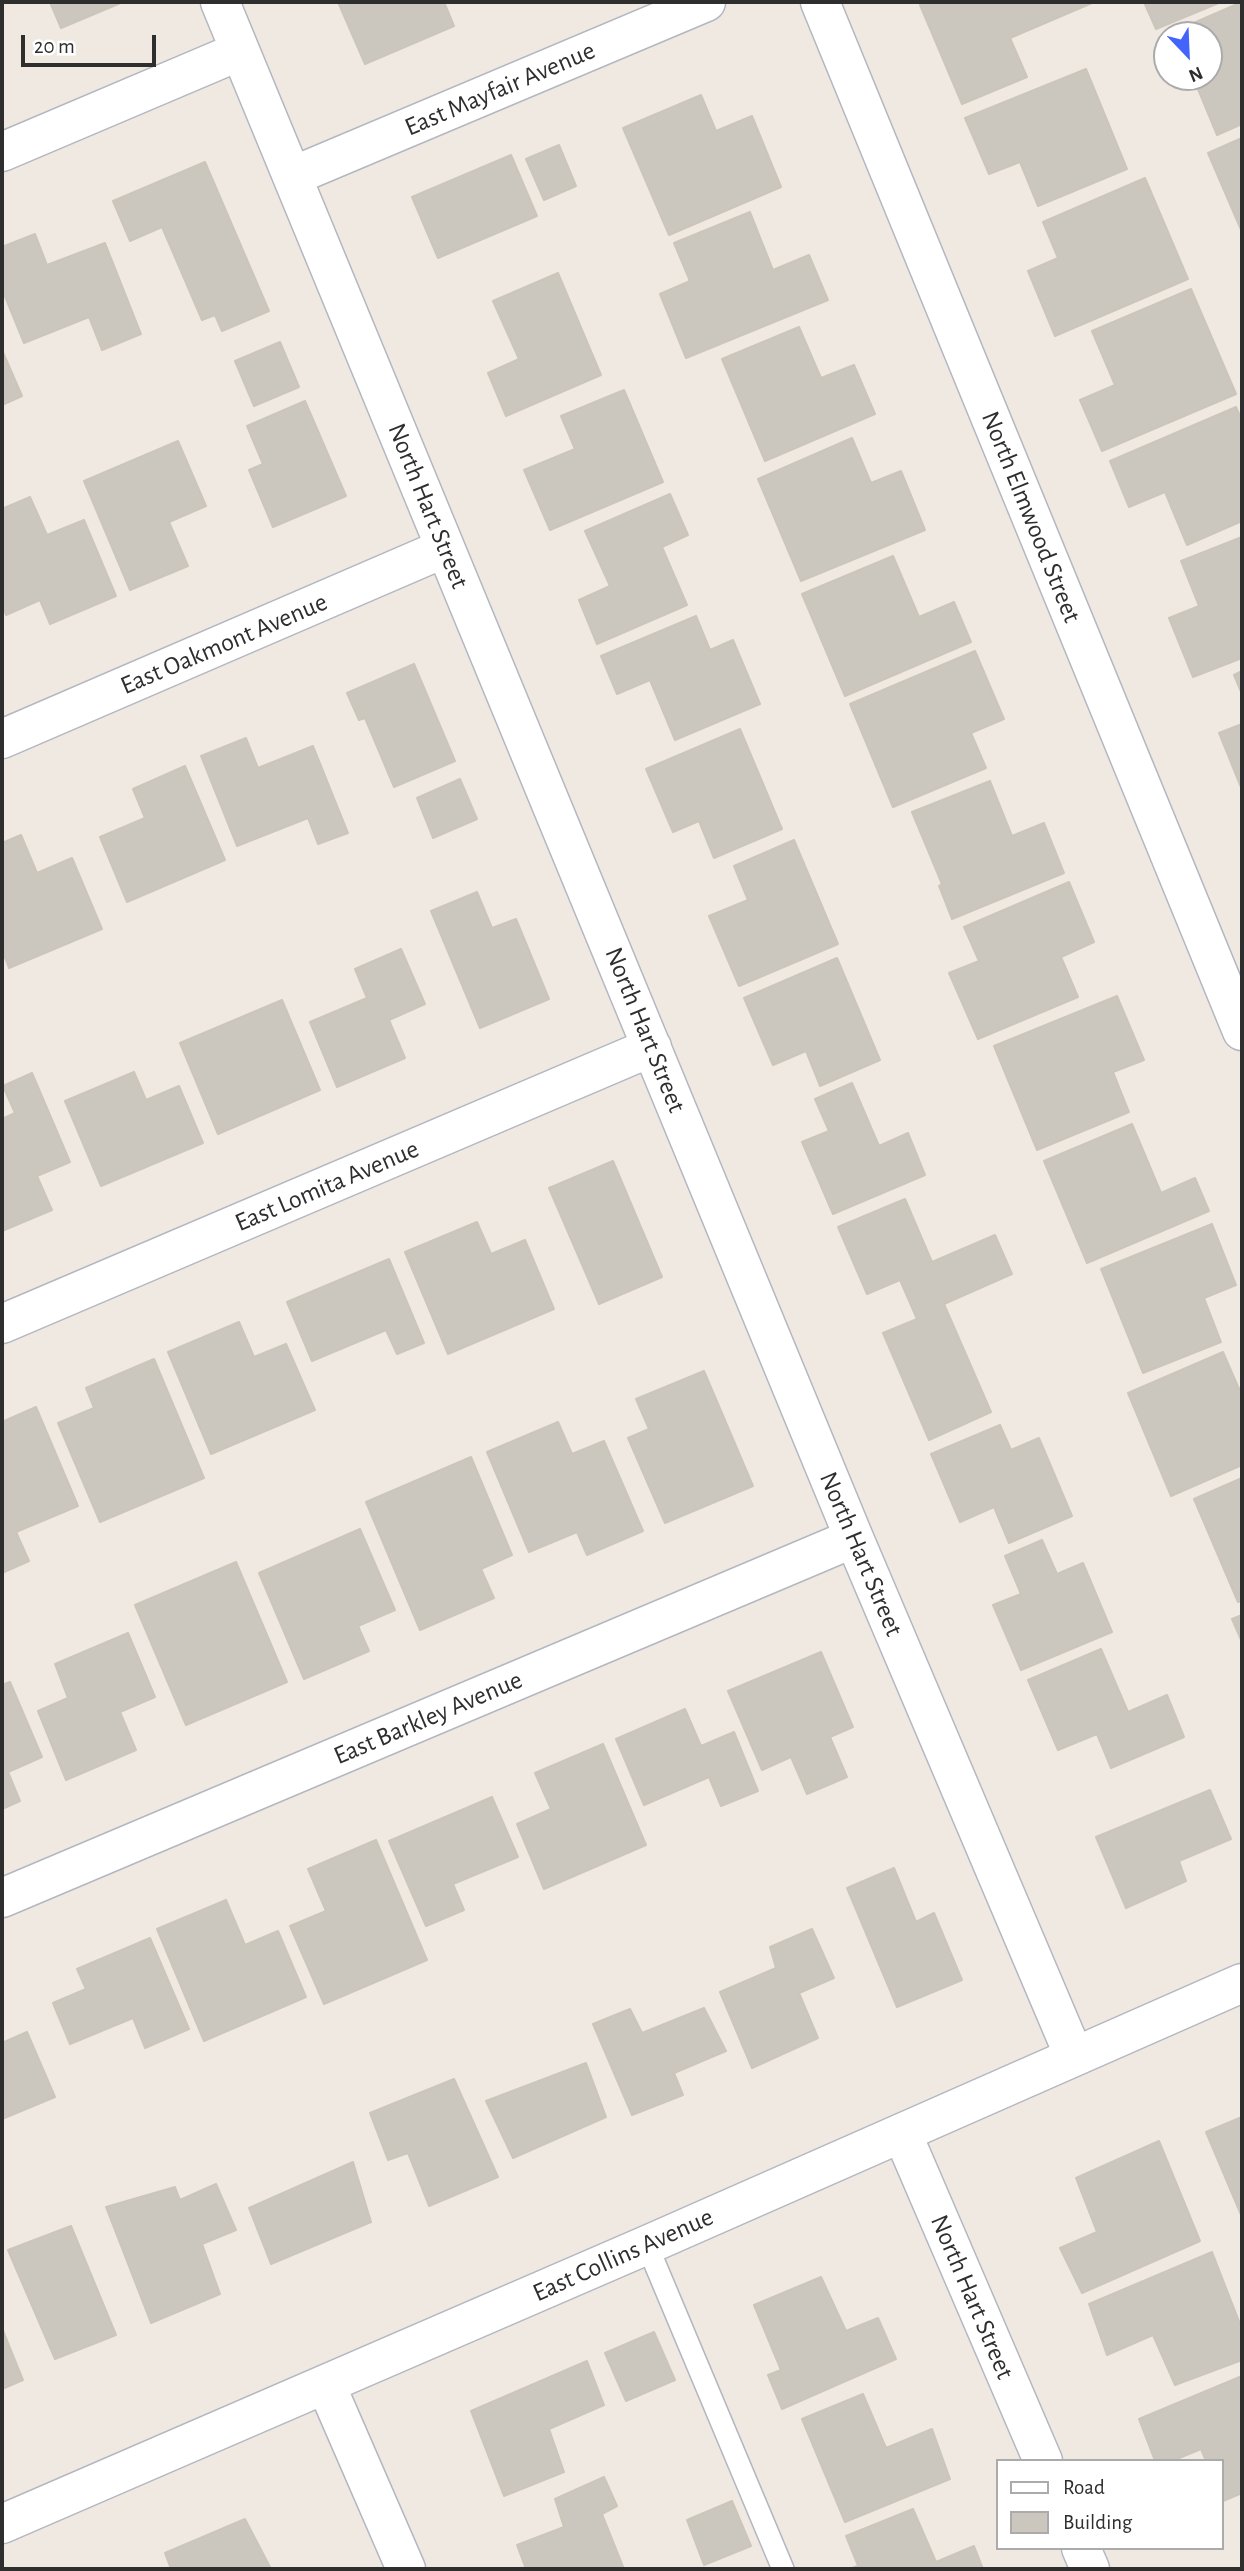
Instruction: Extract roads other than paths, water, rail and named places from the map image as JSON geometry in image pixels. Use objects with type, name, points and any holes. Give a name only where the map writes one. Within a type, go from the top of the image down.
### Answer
[{"type":"street","name":"North Hart Street","points":[[220,2],[854,1538],[1074,2056]]},
{"type":"street","name":"East Mayfair Avenue","points":[[293,176],[706,2]]},
{"type":"street","name":"North Elmwood Street","points":[[820,2],[1242,1031]]},
{"type":"street","points":[[2,152],[240,51]]},
{"type":"street","name":"East Oakmont Avenue","points":[[2,739],[445,548]]},
{"type":"street","name":"East Lomita Avenue","points":[[2,1324],[652,1047]]},
{"type":"street","name":"East Barkley Avenue","points":[[2,1898],[854,1538]]},
{"type":"street","name":"East Collins Avenue","points":[[2,2524],[647,2245],[1242,1983]]},
{"type":"street","name":"North Hart Street","points":[[902,2133],[1042,2459]]},
{"type":"street","points":[[326,2385],[406,2569]]},
{"type":"street","points":[[1082,2550],[1090,2569]]},
{"type":"lane","points":[[647,2245],[783,2569]]}]
